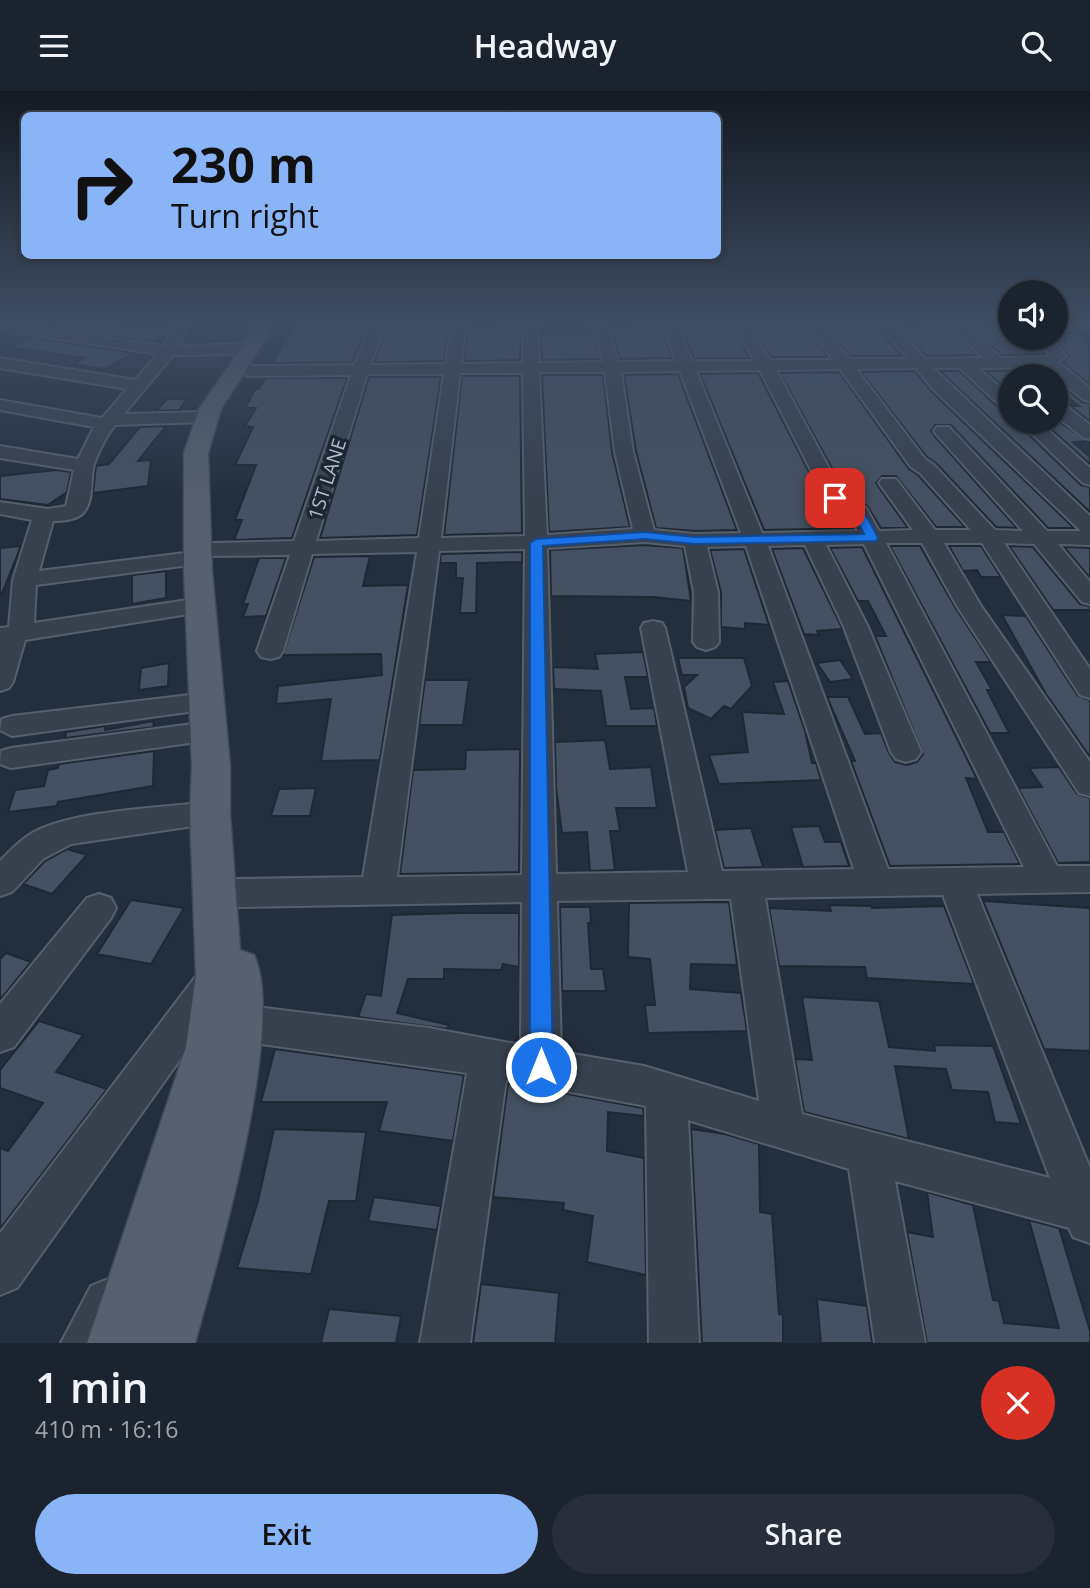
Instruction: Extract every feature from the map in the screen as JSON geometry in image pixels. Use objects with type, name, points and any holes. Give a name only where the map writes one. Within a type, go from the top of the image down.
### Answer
[{"type":"main road","points":[[164,1343],[181,1212],[211,1047],[219,975],[201,605],[205,438],[236,381]]},
{"type":"main road","points":[[118,1343],[181,1212],[237,1050],[237,894],[222,638],[204,554]]},
{"type":"street","points":[[111,381],[138,386]]},
{"type":"street","points":[[0,508],[44,514],[70,513],[78,506],[84,466],[107,422],[142,381]]},
{"type":"street","name":"1ST LANE","points":[[270,652],[357,381]]},
{"type":"street","points":[[378,891],[418,628],[449,381]]},
{"type":"street","points":[[532,381],[541,1067]]},
{"type":"street","points":[[614,381],[624,452],[645,535]]},
{"type":"street","points":[[694,381],[754,539],[876,883]]},
{"type":"street","points":[[774,381],[835,498],[859,512],[1047,880]]},
{"type":"street","points":[[857,381],[918,463],[988,536],[1090,689]]},
{"type":"street","points":[[936,381],[1090,528]]},
{"type":"street","points":[[985,381],[998,393]]},
{"type":"street","points":[[1073,381],[1089,394]]},
{"type":"street","points":[[0,405],[205,438]]},
{"type":"street","points":[[1068,416],[1090,434]]},
{"type":"street","points":[[987,429],[943,431],[1042,539],[1090,597]]},
{"type":"street","points":[[1042,434],[1090,479]]},
{"type":"street","points":[[0,452],[84,466]]},
{"type":"street","points":[[889,483],[929,536],[968,606],[1076,744],[1090,785]]},
{"type":"street","points":[[0,682],[44,514]]},
{"type":"street","points":[[25,580],[204,554],[304,547],[536,543],[645,535],[695,541],[929,536],[1090,538]]},
{"type":"street","points":[[813,540],[856,628],[906,752]]},
{"type":"street","points":[[695,541],[706,592],[706,642]]},
{"type":"street","points":[[11,635],[201,605]]},
{"type":"street","points":[[653,628],[708,886]]},
{"type":"street","points":[[12,726],[208,717]]},
{"type":"street","points":[[11,758],[208,717]]},
{"type":"street","points":[[0,882],[41,841],[56,835],[210,814]]},
{"type":"street","points":[[237,894],[1090,880]]},
{"type":"street","points":[[955,882],[1088,1215]]},
{"type":"street","points":[[746,885],[785,1130]]},
{"type":"street","points":[[0,1034],[99,908]]},
{"type":"street","points":[[0,1271],[219,975]]},
{"type":"street","points":[[239,1023],[429,1048],[666,1092],[785,1130],[1088,1215]]},
{"type":"street","points":[[445,1343],[489,1059]]},
{"type":"street","points":[[666,1092],[674,1343]]},
{"type":"street","points":[[868,1153],[900,1343]]},
{"type":"street","points":[[86,1343],[181,1212]]},
{"type":"street","points":[[181,1212],[184,1343]]},
{"type":"building","points":[[263,381],[346,381],[292,538],[234,540],[242,520],[235,520],[256,465],[235,465],[253,427],[245,426],[256,408],[245,408],[255,389],[259,389]]},
{"type":"building","points":[[368,381],[440,381],[417,535],[320,538]]},
{"type":"building","points":[[461,381],[520,381],[522,533],[444,535]]},
{"type":"building","points":[[542,381],[604,381],[612,452],[630,527],[549,532]]},
{"type":"building","points":[[625,381],[681,381],[737,530],[656,528],[636,451]]},
{"type":"building","points":[[703,381],[762,381],[823,499],[848,518],[854,528],[764,530]]},
{"type":"building","points":[[785,381],[846,381],[909,469],[918,475],[965,527],[936,527],[896,476],[882,476],[876,483],[908,528],[881,528],[867,506],[845,492]]},
{"type":"building","points":[[868,381],[923,381],[1074,528],[1048,528],[951,425],[935,425],[931,431],[1017,528],[996,527],[936,463],[927,457]]},
{"type":"building","points":[[951,381],[970,381],[998,407],[998,426]]},
{"type":"building","points":[[1068,391],[1082,402],[1090,403],[1090,422],[1071,406],[1079,406],[1068,397]]},
{"type":"building","points":[[167,399],[187,399],[179,410],[156,411]]},
{"type":"building","points":[[166,426],[138,461],[151,460],[148,486],[93,493],[96,466],[109,464],[140,427]]},
{"type":"building","points":[[1068,428],[1087,441],[1073,442],[1090,457],[1090,464],[1057,434],[1068,434]]},
{"type":"building","points":[[1007,434],[1028,434],[1081,485],[1090,487],[1090,512]]},
{"type":"building","points":[[57,470],[71,472],[67,492],[48,505],[0,499],[0,476]]},
{"type":"building","points":[[645,545],[683,548],[691,601],[653,597],[551,596],[550,550]]},
{"type":"building","points":[[21,546],[1,596],[0,596],[0,548]]},
{"type":"building","points":[[890,546],[920,546],[991,662],[976,662],[992,690],[987,690],[1009,733],[990,733]]},
{"type":"building","points":[[949,546],[981,546],[1001,577],[981,577],[977,570],[963,571]]},
{"type":"building","points":[[1009,546],[1033,547],[1080,604],[1090,606],[1090,610],[1053,610]]},
{"type":"building","points":[[862,547],[977,779],[966,778],[988,832],[1004,832],[1020,864],[890,866],[851,761],[855,761],[827,697],[848,697],[865,734],[881,733],[895,762],[907,765],[917,762],[923,754],[875,636],[886,636],[868,601],[858,601],[830,548]]},
{"type":"building","points":[[1064,547],[1090,548],[1090,578]]},
{"type":"building","points":[[803,548],[842,629],[817,631],[819,635],[804,634],[772,549]]},
{"type":"building","points":[[744,549],[769,625],[745,623],[745,629],[721,627],[721,592],[710,550]]},
{"type":"building","points":[[522,552],[522,562],[477,563],[476,613],[460,613],[463,578],[456,578],[456,563],[440,563],[441,554]]},
{"type":"building","points":[[370,556],[363,586],[408,585],[380,760],[321,761],[331,699],[276,704],[278,686],[382,675],[381,654],[283,655],[314,557]]},
{"type":"building","points":[[259,558],[286,558],[266,616],[243,617],[248,604],[243,604]]},
{"type":"building","points":[[166,571],[166,598],[132,604],[132,575]]},
{"type":"building","points":[[1002,615],[1026,616],[1078,696],[1090,700],[1090,757],[1046,694]]},
{"type":"building","points":[[643,652],[648,677],[625,677],[631,709],[654,708],[657,726],[606,726],[601,691],[554,689],[553,667],[598,669],[595,654]]},
{"type":"building","points":[[678,658],[744,658],[752,686],[731,709],[724,706],[711,719],[688,708],[684,687],[697,675],[682,675]]},
{"type":"building","points":[[840,660],[853,679],[830,682],[817,663]]},
{"type":"building","points":[[169,663],[168,686],[139,690],[141,668]]},
{"type":"building","points":[[425,680],[469,680],[463,725],[419,725]]},
{"type":"building","points":[[788,681],[805,731],[812,763],[816,763],[821,780],[719,784],[709,755],[748,752],[742,712],[784,714],[773,682]]},
{"type":"building","points":[[153,721],[154,727],[65,738],[66,732],[105,726],[105,730]]},
{"type":"building","points":[[605,740],[610,769],[651,767],[657,808],[616,808],[620,831],[610,831],[615,870],[590,871],[587,832],[562,833],[556,788],[555,742]]},
{"type":"building","points":[[520,749],[519,872],[400,874],[413,770],[465,769],[466,750]]},
{"type":"building","points":[[154,751],[153,786],[58,802],[57,806],[8,812],[15,790],[44,786],[48,770],[58,768],[59,764]]},
{"type":"building","points":[[1059,767],[1077,794],[1090,798],[1090,862],[1058,863],[1018,788],[1042,787],[1029,768]]},
{"type":"building","points":[[316,788],[310,816],[271,816],[279,789]]},
{"type":"building","points":[[819,826],[825,842],[841,842],[849,866],[803,867],[791,827]]},
{"type":"building","points":[[751,828],[763,867],[724,868],[715,830]]},
{"type":"building","points":[[67,849],[87,855],[52,894],[23,884],[45,861]]},
{"type":"building","points":[[131,900],[184,908],[151,964],[97,954]]},
{"type":"building","points":[[983,901],[1090,908],[1090,1051],[1044,1049]]},
{"type":"building","points":[[729,902],[737,965],[691,964],[690,989],[741,993],[747,1031],[648,1033],[645,1005],[655,1005],[650,959],[628,957],[629,903]]},
{"type":"building","points":[[829,905],[872,908],[944,906],[974,984],[867,978],[865,967],[779,966],[769,908],[831,911]]},
{"type":"building","points":[[560,907],[590,907],[591,923],[588,923],[591,969],[603,969],[606,991],[562,991]]},
{"type":"building","points":[[519,913],[519,967],[503,964],[501,970],[444,969],[444,979],[408,979],[397,1013],[449,1025],[447,1029],[358,1017],[366,994],[381,996],[392,915]]},
{"type":"building","points":[[6,953],[31,962],[0,1000],[0,959]]},
{"type":"building","points":[[802,997],[879,1001],[889,1047],[935,1051],[934,1045],[993,1046],[1021,1124],[995,1122],[988,1092],[952,1090],[946,1069],[895,1066],[909,1139],[804,1112],[795,1059],[812,1060]]},
{"type":"building","points":[[39,1021],[83,1035],[56,1072],[107,1089],[0,1229],[0,1148],[8,1151],[43,1103],[0,1088],[0,1070]]},
{"type":"building","points":[[275,1049],[464,1075],[453,1141],[379,1131],[387,1102],[261,1102]]},
{"type":"building","points":[[508,1083],[643,1108],[644,1116],[608,1112],[607,1151],[644,1158],[646,1275],[587,1262],[593,1216],[563,1210],[564,1203],[493,1197]]},
{"type":"building","points":[[274,1129],[366,1132],[356,1201],[329,1201],[311,1274],[237,1268],[258,1201]]},
{"type":"building","points":[[691,1129],[725,1134],[759,1144],[760,1212],[772,1214],[779,1314],[783,1315],[783,1343],[702,1343]]},
{"type":"building","points":[[927,1192],[973,1205],[993,1300],[999,1301],[1004,1323],[1059,1328],[1029,1220],[1059,1228],[1090,1331],[1090,1343],[927,1343],[907,1232],[933,1237]]},
{"type":"building","points":[[374,1197],[441,1206],[437,1230],[368,1221]]},
{"type":"building","points":[[481,1284],[559,1293],[555,1343],[473,1343]]},
{"type":"building","points":[[817,1299],[867,1306],[872,1343],[821,1343]]},
{"type":"building","points":[[329,1309],[401,1316],[396,1343],[321,1343]]},
{"type":"route","points":[[541,1067],[536,543],[645,535],[695,541],[872,538],[859,512],[835,498]]}]
